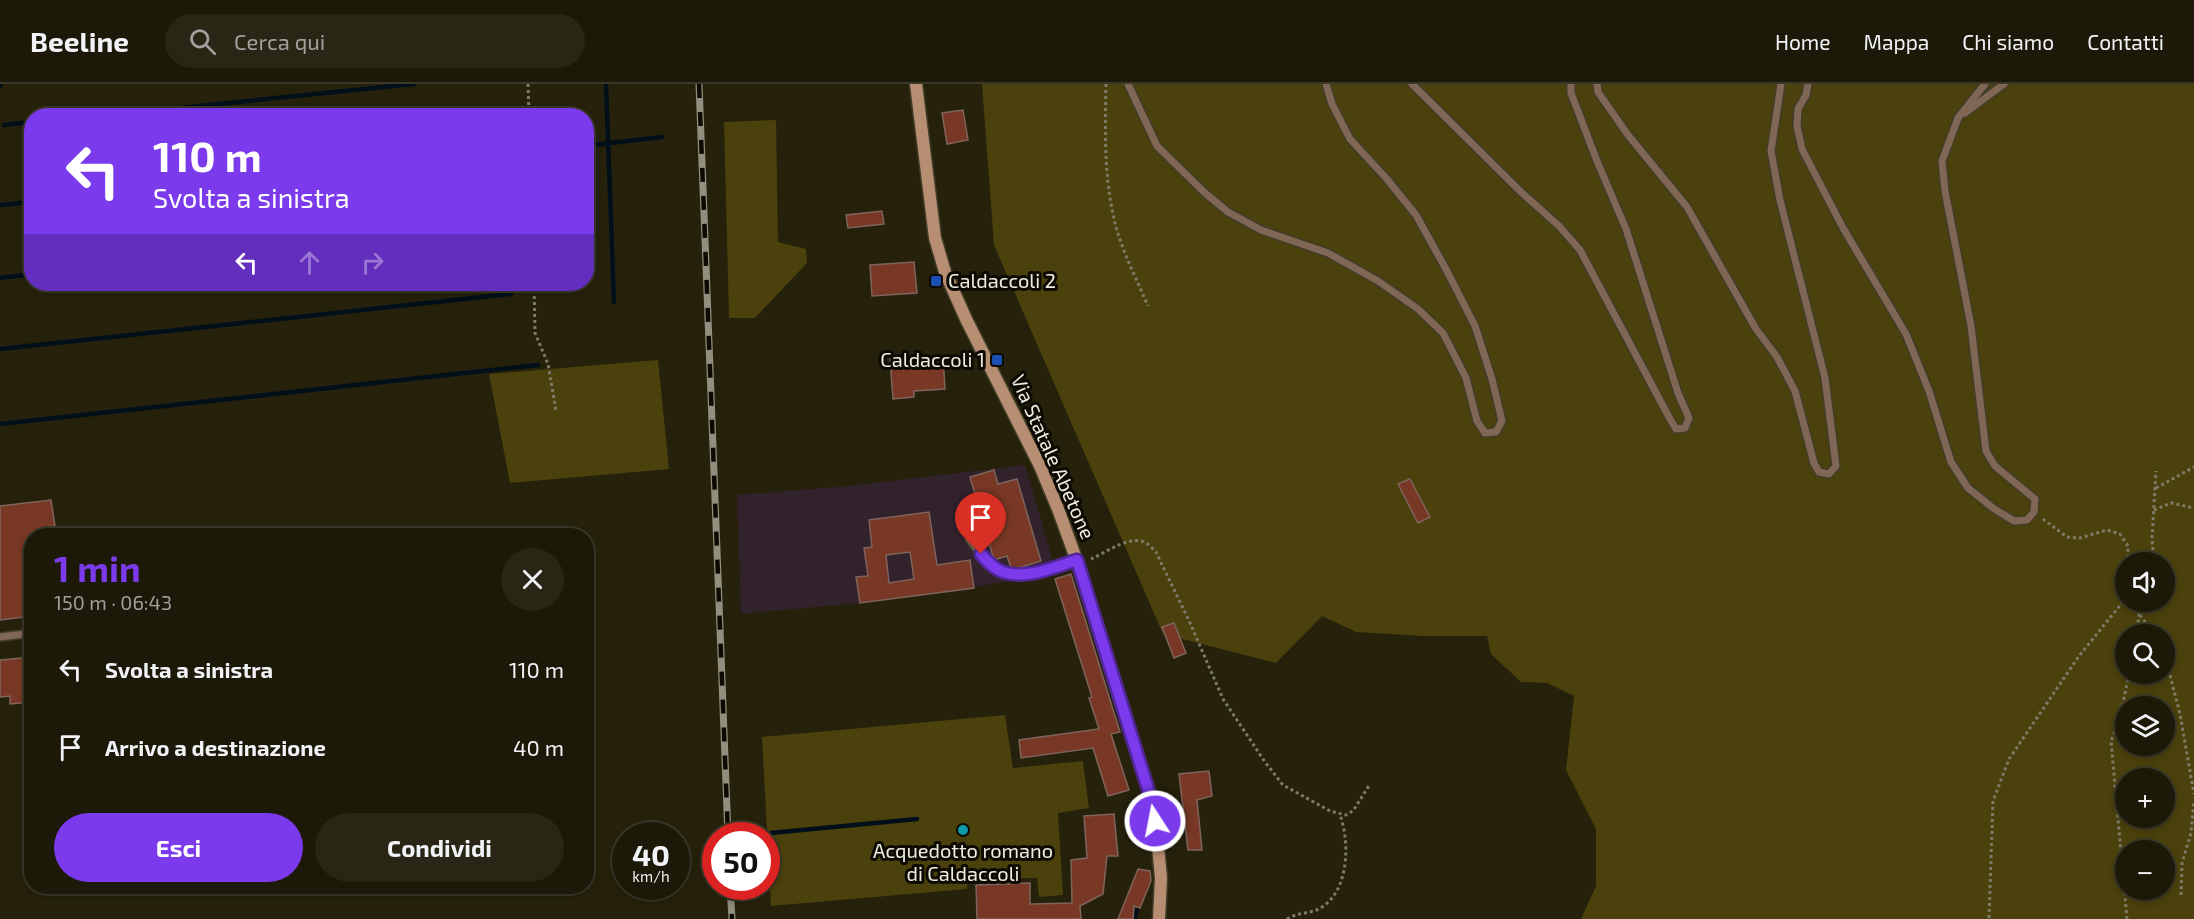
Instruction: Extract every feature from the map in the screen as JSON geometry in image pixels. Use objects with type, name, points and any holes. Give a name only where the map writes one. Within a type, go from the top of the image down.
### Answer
[{"type":"main road","name":"Via Statale Abetone","points":[[916,84],[935,238],[945,272],[966,319],[1040,466],[1078,562],[1152,806],[1161,878],[1159,919]]},
{"type":"lane","points":[[1128,84],[1157,146],[1228,212],[1261,230],[1328,253],[1378,281],[1418,309],[1443,333],[1466,378],[1477,421],[1485,433],[1496,432],[1502,421],[1492,379],[1474,326],[1416,215],[1350,139],[1332,104],[1326,84]]},
{"type":"lane","points":[[1412,84],[1521,192],[1559,226],[1580,250],[1676,429],[1685,428],[1689,418],[1677,393],[1626,229],[1571,93],[1571,84]]},
{"type":"lane","points":[[1597,84],[1598,92],[1628,135],[1687,207],[1756,329],[1776,357],[1795,391],[1814,463],[1820,472],[1829,474],[1836,466],[1825,378],[1780,200],[1771,151],[1781,84]]},
{"type":"lane","points":[[1808,84],[1806,95],[1798,109],[1797,126],[1802,149],[1843,228],[1906,334],[1929,391],[1951,462],[1968,488],[1993,508],[2014,521],[2027,520],[2034,512],[2034,499],[1995,466],[1986,451],[1971,326],[1945,191],[1942,161],[1958,118],[1985,84]]},
{"type":"lane","points":[[1958,118],[2004,84]]},
{"type":"lane","points":[[969,539],[992,566],[1003,572],[1033,573],[1078,562]]},
{"type":"lane","points":[[0,637],[24,634]]},
{"type":"path","points":[[528,84],[529,108]]},
{"type":"path","points":[[1106,84],[1105,136],[1114,220],[1148,306]]},
{"type":"path","points":[[534,291],[535,333],[548,364],[556,411]]},
{"type":"path","points":[[2155,488],[2194,467]]},
{"type":"path","points":[[2153,552],[2156,471]]},
{"type":"path","points":[[2154,510],[2171,503],[2194,508]]},
{"type":"path","points":[[2034,512],[2067,537],[2080,538],[2107,530],[2120,534],[2128,546],[2128,552]]},
{"type":"path","points":[[1078,562],[1130,542],[1142,541],[1149,544],[1156,552],[1191,625],[1223,699],[1283,785],[1330,811],[1346,816],[1353,811],[1371,784]]},
{"type":"path","points":[[1989,918],[1993,801],[2009,759],[2079,656],[2115,612]]},
{"type":"path","points":[[2138,624],[2139,613]]},
{"type":"path","points":[[2139,613],[2147,624]]},
{"type":"path","points":[[2127,684],[2119,722],[2111,741],[2127,919]]},
{"type":"path","points":[[2172,684],[2194,794]]},
{"type":"path","points":[[2181,895],[2182,863],[2191,833],[2194,801]]},
{"type":"path","points":[[1287,919],[1325,906],[1342,880],[1347,841],[1340,815]]},
{"type":"shaded area","points":[[982,84],[2194,84],[2194,919],[1581,919],[1596,886],[1596,829],[1566,770],[1574,696],[1547,683],[1521,682],[1491,654],[1487,636],[1423,636],[1356,632],[1322,616],[1276,663],[1163,634],[994,245]]},
{"type":"shaded area","points":[[776,120],[778,242],[806,249],[807,263],[755,318],[729,318],[724,122]]},
{"type":"shaded area","points":[[658,360],[669,469],[510,483],[489,374]]},
{"type":"shaded area","points":[[1025,465],[1057,575],[860,603],[741,614],[737,495],[849,486]]},
{"type":"shaded area","points":[[1005,715],[1013,768],[1083,761],[1089,808],[1058,813],[1063,895],[1039,897],[1037,878],[968,878],[967,889],[771,906],[771,900],[780,900],[780,822],[767,822],[762,737]]},
{"type":"building","points":[[963,110],[968,140],[947,144],[942,113]]},
{"type":"building","points":[[882,211],[884,224],[848,228],[846,215]]},
{"type":"building","points":[[914,262],[917,293],[872,296],[870,265]]},
{"type":"building","points":[[943,356],[945,389],[914,391],[914,397],[893,399],[890,359]]},
{"type":"building","points":[[994,470],[998,484],[1017,479],[1041,561],[1015,569],[1011,568],[1007,556],[994,560],[970,477]]},
{"type":"building","points":[[1410,479],[1430,517],[1418,523],[1398,484]]},
{"type":"building","points":[[51,500],[55,526],[24,528],[24,617],[0,620],[0,506]]},
{"type":"building","points":[[929,512],[937,565],[970,560],[974,588],[860,603],[856,577],[868,576],[864,548],[872,547],[869,520]],"holes":[[[910,552],[914,579],[889,583],[886,555]]]},
{"type":"building","points":[[1071,574],[1120,732],[1111,734],[1129,790],[1108,796],[1093,748],[1021,758],[1019,740],[1099,729],[1089,698],[1092,697],[1055,579]]},
{"type":"building","points":[[1174,623],[1186,653],[1174,658],[1162,627]]},
{"type":"building","points":[[24,658],[24,703],[10,704],[10,696],[0,697],[0,660]]},
{"type":"building","points":[[1209,771],[1212,796],[1197,800],[1202,850],[1188,850],[1179,774]]},
{"type":"building","points":[[1114,814],[1118,856],[1107,856],[1103,894],[1080,906],[1081,919],[977,919],[976,885],[1030,883],[1030,904],[1072,903],[1071,860],[1087,858],[1084,816]]},
{"type":"building","points":[[1138,869],[1150,871],[1151,881],[1140,908],[1134,906],[1133,919],[1118,919]]},
{"type":"waterway","points":[[179,108],[414,84]]},
{"type":"waterway","points":[[606,84],[614,302]]},
{"type":"waterway","points":[[4,125],[24,123]]},
{"type":"waterway","points":[[594,145],[662,137]]},
{"type":"waterway","points":[[0,205],[24,203]]},
{"type":"waterway","points":[[0,278],[24,275]]},
{"type":"waterway","points":[[0,349],[511,294]]},
{"type":"waterway","points":[[0,424],[538,365]]},
{"type":"waterway","points":[[780,832],[917,819]]},
{"type":"waterway","points":[[1135,919],[1137,909]]},
{"type":"railway","points":[[699,84],[727,822]]},
{"type":"railway","points":[[731,900],[732,919]]},
{"type":"place","name":"Caldaccoli 2","points":[[936,281]]},
{"type":"place","name":"Caldaccoli 1","points":[[997,360]]},
{"type":"place","name":"Acquedotto romano di Caldaccoli","points":[[963,830]]},
{"type":"route","points":[[981,554],[992,566],[1003,572],[1018,574],[1033,573],[1077,560],[1148,789],[1155,821]]}]
